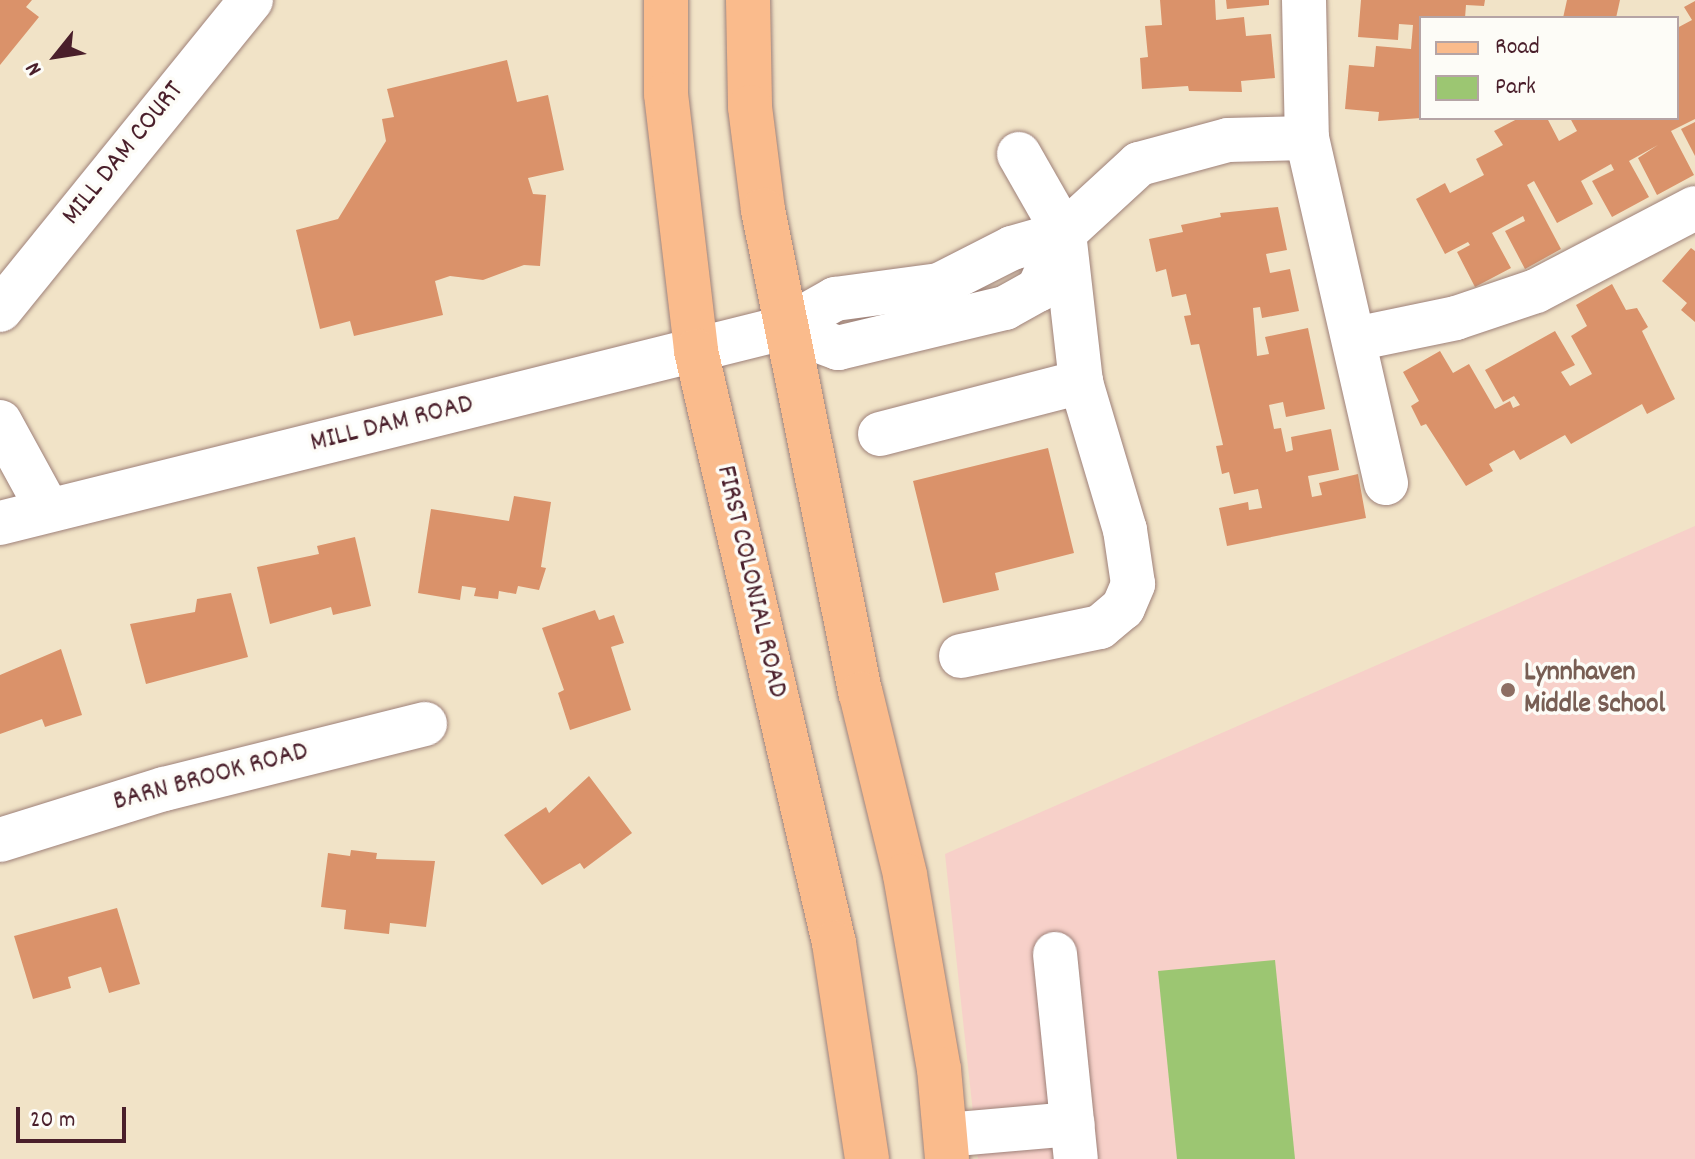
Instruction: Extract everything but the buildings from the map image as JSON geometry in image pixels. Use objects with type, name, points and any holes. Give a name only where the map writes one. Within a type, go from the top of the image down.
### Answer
[{"type":"main road","name":"FIRST COLONIAL ROAD","points":[[666,0],[666,94],[696,351],[834,943],[867,1159]]},
{"type":"main road","points":[[748,0],[750,107],[784,328],[905,875],[946,1147]]},
{"type":"street","name":"MILL DAM COURT","points":[[0,310],[251,0]]},
{"type":"street","points":[[1304,0],[1307,138],[1386,483]]},
{"type":"street","name":"MILL DAM ROAD","points":[[0,523],[47,508],[784,328],[835,299],[939,285],[1012,248],[1064,233],[1139,164],[1228,140],[1307,138]]},
{"type":"street","points":[[961,656],[1100,627],[1123,608],[1133,584],[1125,530],[1081,382],[1064,233],[1019,154]]},
{"type":"street","points":[[1355,339],[1456,318],[1536,291],[1695,208]]},
{"type":"street","points":[[880,434],[1081,382]]},
{"type":"street","points":[[0,422],[47,508]]},
{"type":"street","name":"BARN BROOK ROAD","points":[[0,840],[164,789],[425,724]]},
{"type":"street","points":[[946,1147],[1074,1141],[1055,954]]},
{"type":"shaded area","name":"Lynnhaven Middle School","points":[[1695,526],[1695,1159],[978,1159],[945,854]]},
{"type":"green space","points":[[1275,960],[1295,1159],[1177,1159],[1158,971]]},
{"type":"place","name":"Lynnhaven Middle School","points":[[1508,690]]}]
